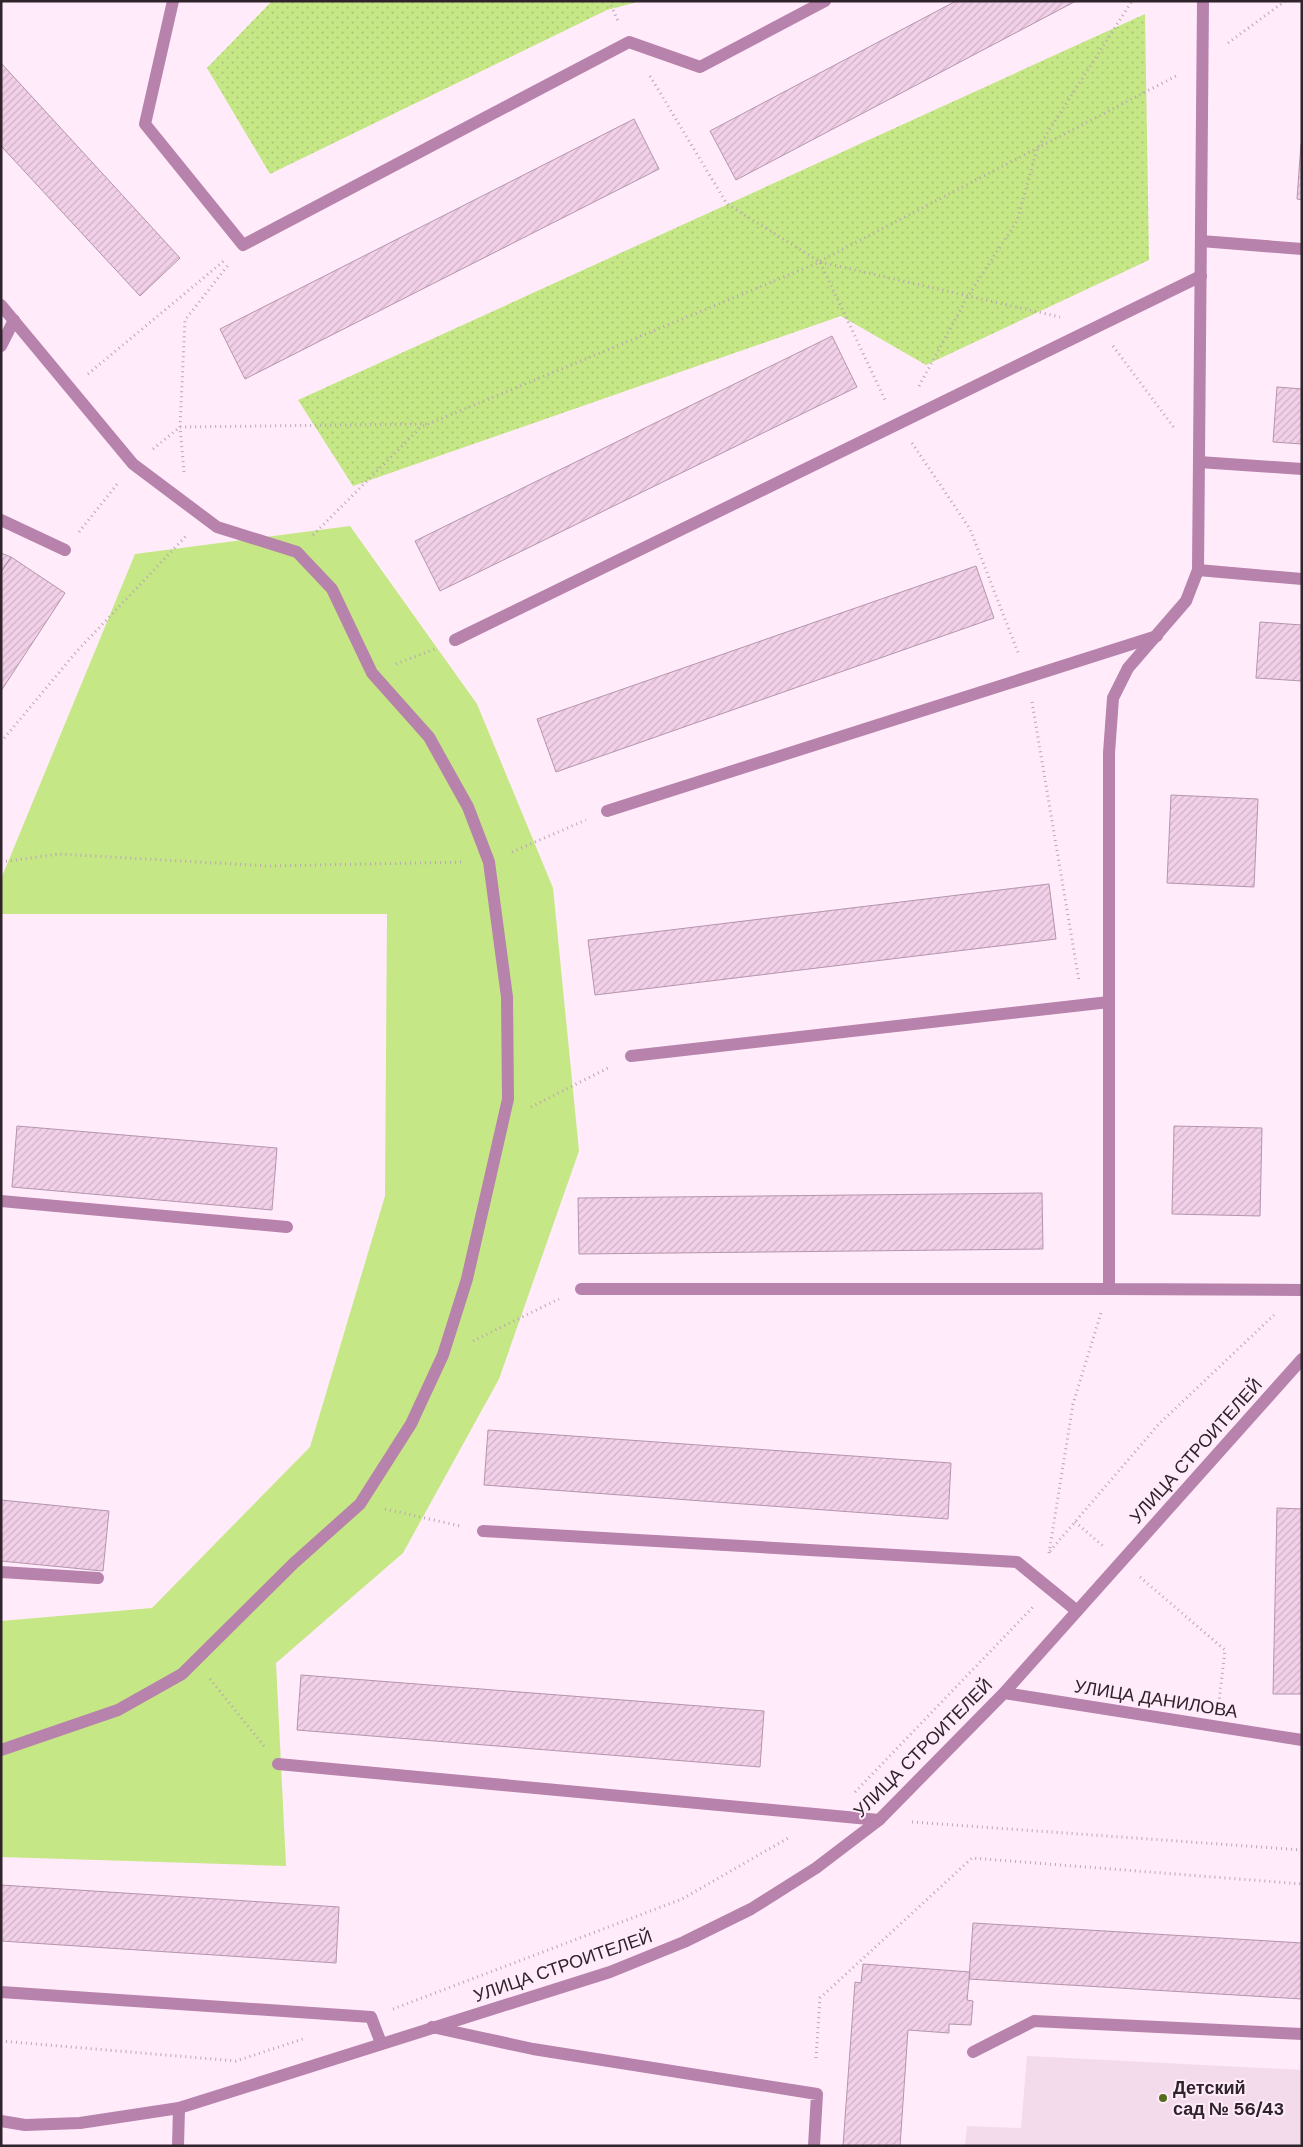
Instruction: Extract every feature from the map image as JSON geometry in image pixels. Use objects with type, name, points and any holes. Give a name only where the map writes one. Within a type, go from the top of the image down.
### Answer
[{"type":"street","points":[[173,1],[145,124],[243,245],[629,42],[700,67],[825,1]]},
{"type":"street","points":[[1109,1289],[1109,753],[1113,698],[1128,668],[1186,601],[1198,570],[1203,1]]},
{"type":"street","points":[[1201,240],[1302,249]]},
{"type":"street","points":[[455,640],[1201,276]]},
{"type":"street","points":[[1,306],[133,464],[217,526],[297,552],[332,589],[372,673],[429,737],[468,807],[489,862],[507,997],[508,1099],[467,1279],[443,1356],[411,1424],[360,1504],[294,1564],[182,1674],[118,1710],[1,1750]]},
{"type":"street","points":[[1,346],[14,320]]},
{"type":"street","points":[[1199,462],[1302,469]]},
{"type":"street","points":[[1,520],[65,550]]},
{"type":"street","points":[[1198,570],[1302,579]]},
{"type":"street","points":[[607,811],[1157,636]]},
{"type":"street","points":[[631,1056],[1109,1002]]},
{"type":"street","points":[[1,1201],[287,1227]]},
{"type":"street","points":[[581,1289],[1301,1290]]},
{"type":"street","name":"УЛИЦА СТРОИТЕЛЕЙ","points":[[1,2122],[25,2125],[80,2123],[179,2108],[610,1972],[684,1942],[750,1909],[816,1868],[879,1820],[1004,1693],[1302,1359]]},
{"type":"street","points":[[483,1531],[1017,1562],[1077,1611]]},
{"type":"street","points":[[1,1572],[98,1578]]},
{"type":"street","name":"УЛИЦА ДАНИЛОВА","points":[[1004,1693],[1302,1740]]},
{"type":"street","points":[[278,1764],[879,1820]]},
{"type":"street","points":[[1,1992],[371,2017],[381,2043]]},
{"type":"street","points":[[974,2052],[1034,2021],[1302,2034]]},
{"type":"street","points":[[432,2027],[533,2049],[817,2094],[814,2146]]},
{"type":"street","points":[[178,2146],[179,2108]]},
{"type":"path","points":[[609,1],[629,42],[727,204],[820,262],[1098,326],[1199,462]]},
{"type":"path","points":[[898,424],[968,296],[1017,221],[1037,149],[1132,1]]},
{"type":"path","points":[[297,552],[422,427],[820,262],[1202,62],[1286,1]]},
{"type":"path","points":[[70,388],[243,245]]},
{"type":"path","points":[[820,262],[892,414],[970,529],[1028,678],[1083,1006]]},
{"type":"path","points":[[65,550],[133,464],[180,427],[430,424]]},
{"type":"path","points":[[372,673],[455,640]]},
{"type":"path","points":[[1,862],[59,854],[268,866],[489,862],[607,811]]},
{"type":"path","points":[[504,1121],[631,1056]]},
{"type":"path","points":[[443,1356],[581,1289]]},
{"type":"path","points":[[371,2017],[682,1899],[775,1847],[853,1794],[1050,1589],[1049,1553],[1073,1404],[1109,1289]]},
{"type":"path","points":[[1049,1553],[1159,1424],[1301,1290]]},
{"type":"path","points":[[360,1504],[483,1531]]},
{"type":"path","points":[[1075,1522],[1225,1650],[1222,1687]]},
{"type":"path","points":[[196,1661],[278,1764]]},
{"type":"path","points":[[879,1820],[1302,1850]]},
{"type":"path","points":[[816,2058],[820,1998],[972,1858],[1302,1884]]},
{"type":"path","points":[[1,2041],[236,2061],[308,2038]]},
{"type":"shaded area","name":"Детский сад № 56/43","points":[[1027,2056],[1302,2070],[1302,2146],[965,2146],[967,2126],[1021,2128]]},
{"type":"green space","points":[[272,1],[641,1],[607,10],[270,174],[207,68]]},
{"type":"green space","points":[[1145,14],[1149,260],[926,365],[841,316],[353,486],[298,400]]},
{"type":"green space","points":[[350,526],[477,704],[553,888],[579,1151],[499,1379],[403,1553],[276,1663],[286,1866],[1,1857],[1,1621],[152,1608],[310,1447],[385,1196],[387,914],[1,914],[1,879],[135,554]]},
{"type":"building","points":[[956,1],[1076,1],[736,180],[710,131]]},
{"type":"building","points":[[1,63],[180,258],[140,296],[1,146]]},
{"type":"building","points":[[634,119],[659,169],[245,379],[220,329]]},
{"type":"building","points":[[1302,144],[1302,200],[1297,199]]},
{"type":"building","points":[[832,336],[857,387],[440,591],[415,541]]},
{"type":"building","points":[[1277,387],[1302,389],[1302,444],[1273,442]]},
{"type":"building","points":[[1,553],[11,557],[1,572]]},
{"type":"building","points":[[11,557],[65,593],[1,691],[1,572]]},
{"type":"building","points":[[976,566],[994,618],[556,772],[537,719]]},
{"type":"building","points":[[1260,622],[1302,625],[1302,681],[1256,678]]},
{"type":"building","points":[[1171,795],[1258,799],[1254,887],[1167,883]]},
{"type":"building","points":[[1049,884],[1056,939],[595,995],[588,940]]},
{"type":"building","points":[[17,1126],[277,1148],[272,1210],[12,1187]]},
{"type":"building","points":[[1174,1126],[1262,1128],[1260,1216],[1172,1214]]},
{"type":"building","points":[[1042,1193],[1043,1249],[579,1254],[578,1198]]},
{"type":"building","points":[[488,1430],[951,1463],[948,1519],[484,1485]]},
{"type":"building","points":[[1,1500],[109,1511],[103,1571],[1,1561]]},
{"type":"building","points":[[1277,1508],[1302,1509],[1302,1694],[1273,1694]]},
{"type":"building","points":[[301,1675],[764,1711],[760,1767],[297,1730]]},
{"type":"building","points":[[1,1885],[339,1907],[336,1963],[1,1941]]},
{"type":"building","points":[[973,1923],[1302,1943],[1302,1999],[969,1979]]},
{"type":"building","points":[[863,1964],[970,1972],[967,2000],[973,2001],[971,2025],[949,2024],[949,2033],[908,2030],[900,2146],[843,2146],[855,1982],[861,1983]]},
{"type":"place","name":"Детский сад № 56/43","points":[[1163,2098]]}]
